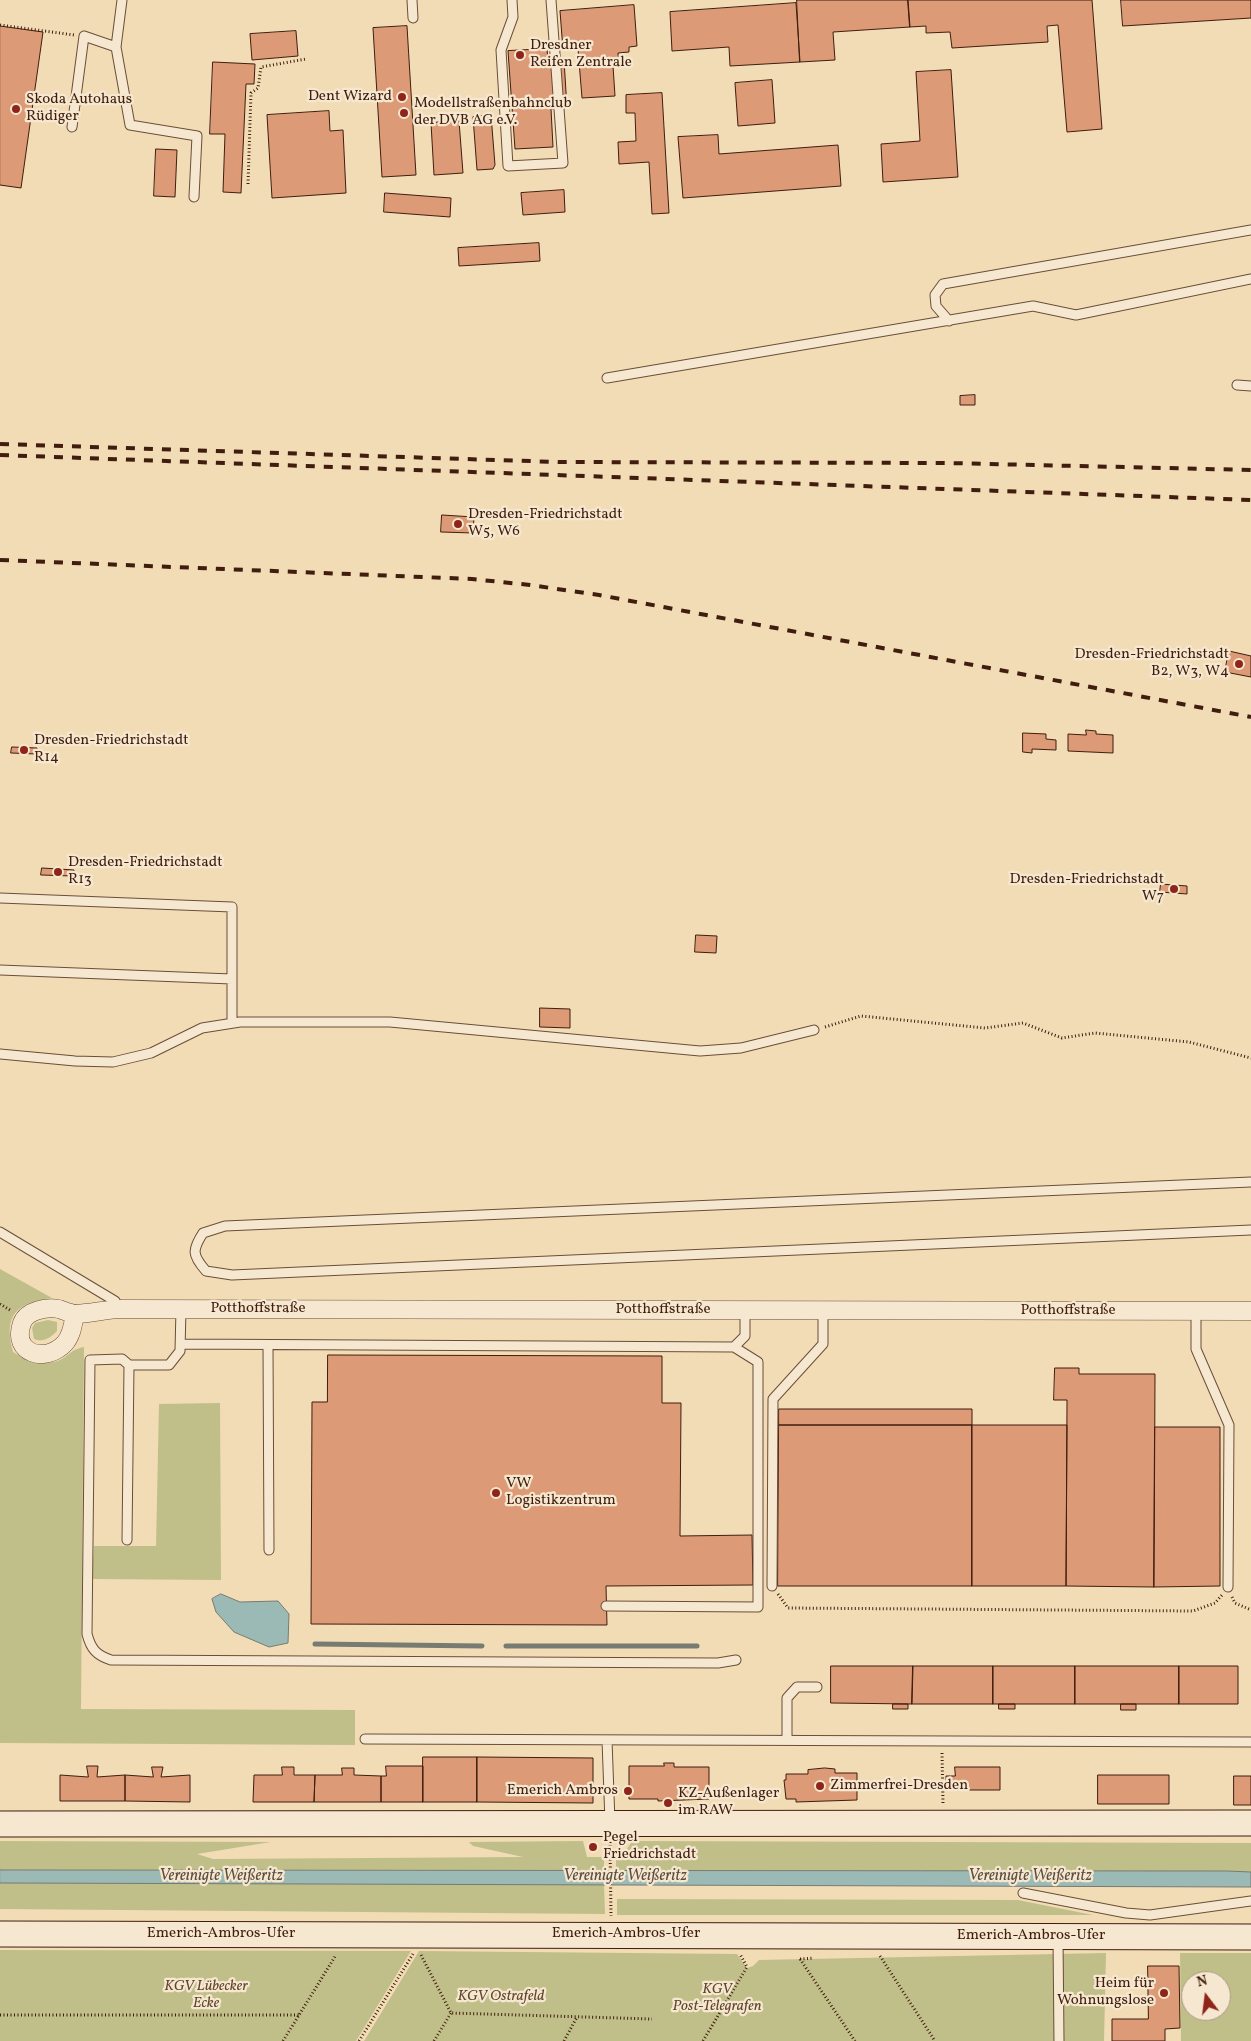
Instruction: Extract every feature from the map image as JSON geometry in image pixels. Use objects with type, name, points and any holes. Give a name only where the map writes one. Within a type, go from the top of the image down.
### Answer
[{"type":"main road","points":[[0,1824],[610,1831],[943,1822],[1251,1822]]},
{"type":"main road","name":"Emerich-Ambros-Ufer","points":[[0,1934],[416,1941],[1058,1936],[1150,1926],[1251,1937]]},
{"type":"street","name":"Potthoffstraße","points":[[75,1314],[119,1309],[1251,1311]]},
{"type":"lane","points":[[122,0],[116,47],[130,125],[197,136],[194,197]]},
{"type":"lane","points":[[412,0],[413,18]]},
{"type":"lane","points":[[512,0],[513,17],[501,50],[508,166],[563,162],[551,0]]},
{"type":"lane","points":[[72,127],[84,36],[116,47]]},
{"type":"lane","points":[[949,320],[936,306],[935,295],[943,284],[1251,230]]},
{"type":"lane","points":[[607,378],[1034,306],[1076,315],[1251,279]]},
{"type":"lane","points":[[1236,385],[1251,386]]},
{"type":"lane","points":[[0,898],[232,907],[232,1023]]},
{"type":"lane","points":[[0,970],[232,979]]},
{"type":"lane","points":[[0,1054],[75,1061],[113,1062],[151,1053],[202,1028],[232,1023],[390,1022],[700,1051],[741,1048],[814,1030]]},
{"type":"lane","points":[[1251,1182],[225,1226],[203,1232],[195,1246],[196,1259],[206,1271],[232,1275],[1251,1230]]},
{"type":"lane","points":[[0,1232],[115,1301],[119,1309]]},
{"type":"lane","points":[[181,1309],[180,1351],[169,1365],[129,1365],[122,1359],[90,1360],[87,1634],[91,1646],[99,1656],[121,1660],[708,1663],[736,1660]]},
{"type":"lane","points":[[734,1348],[745,1336],[745,1310]]},
{"type":"lane","points":[[772,1586],[773,1399],[823,1344],[823,1310]]},
{"type":"lane","points":[[1196,1311],[1196,1349],[1229,1425],[1228,1587]]},
{"type":"lane","points":[[180,1344],[734,1348],[758,1362],[758,1607],[606,1606]]},
{"type":"lane","points":[[268,1345],[269,1550]]},
{"type":"lane","points":[[127,1540],[129,1365]]},
{"type":"lane","points":[[787,1740],[787,1698],[797,1687],[817,1687]]},
{"type":"lane","points":[[364,1738],[607,1740],[942,1739],[1251,1742]]},
{"type":"lane","points":[[607,1740],[610,1831]]},
{"type":"lane","points":[[1023,1893],[1126,1913],[1150,1926],[1251,1901]]},
{"type":"lane","points":[[1058,1936],[1059,2041]]},
{"type":"path","points":[[0,25],[84,36]]},
{"type":"path","points":[[248,184],[251,93],[258,88],[261,67],[306,60]]},
{"type":"path","points":[[814,1030],[861,1016],[985,1028],[1023,1022],[1062,1038],[1095,1034],[1189,1042],[1251,1058]]},
{"type":"path","points":[[772,1586],[788,1608],[1193,1611],[1215,1603],[1228,1587],[1235,1603],[1251,1610]]},
{"type":"path","points":[[942,1739],[943,1822]]},
{"type":"path","points":[[610,1831],[611,1917]]},
{"type":"path","points":[[416,1941],[451,2013]]},
{"type":"path","points":[[360,2041],[416,1941]]},
{"type":"path","points":[[283,2041],[339,1951]]},
{"type":"path","points":[[703,2041],[747,1967],[740,1957]]},
{"type":"path","points":[[880,1958],[935,2041]]},
{"type":"path","points":[[800,1959],[854,2041]]},
{"type":"path","points":[[451,2013],[652,2019]]},
{"type":"path","points":[[434,2041],[451,2013]]},
{"type":"path","points":[[0,2015],[299,2015]]},
{"type":"path","points":[[564,2041],[577,2017]]},
{"type":"green space","points":[[0,1269],[52,1298],[29,1303],[15,1313],[11,1320],[10,1329],[13,1352],[36,1362],[48,1363],[60,1360],[73,1351],[84,1347],[81,1709],[355,1710],[355,1745],[0,1743]]},
{"type":"green space","points":[[48,1320],[57,1322],[57,1331],[44,1340],[34,1339],[32,1328],[35,1323]]},
{"type":"green space","points":[[220,1403],[221,1580],[92,1579],[94,1546],[156,1546],[159,1404]]},
{"type":"green space","points":[[0,1841],[271,1842],[197,1854],[213,1859],[523,1857],[473,1846],[469,1842],[583,1841],[587,1857],[604,1857],[604,1870],[0,1870]]},
{"type":"green space","points":[[632,1841],[1251,1843],[1251,1872],[616,1870],[616,1857],[622,1857]]},
{"type":"green space","points":[[0,1883],[604,1883],[605,1914],[0,1909]]},
{"type":"green space","points":[[617,1899],[1018,1900],[1093,1915],[617,1915]]},
{"type":"green space","name":"KGV Lübecker Ecke","points":[[0,1950],[411,1951],[356,2041],[0,2041]]},
{"type":"green space","points":[[419,1951],[737,1954],[747,1968],[753,1966],[759,1960],[1106,1953],[1104,2041],[364,2041]]},
{"type":"green space","points":[[1180,1953],[1251,1953],[1251,2041],[1181,2041]]},
{"type":"water","points":[[221,1594],[240,1602],[278,1601],[289,1614],[288,1643],[269,1647],[234,1632],[216,1612],[212,1599]]},
{"type":"water","name":"Vereinigte Weißeritz","points":[[0,1870],[1227,1871],[1251,1872],[1251,1887],[0,1883]]},
{"type":"building","points":[[797,0],[908,0],[910,27],[833,32],[835,60],[800,62]]},
{"type":"building","points":[[908,0],[1092,0],[1102,129],[1067,132],[1058,25],[1047,26],[1048,42],[952,48],[950,32],[926,33],[926,26],[910,27]]},
{"type":"building","points":[[1121,0],[1251,0],[1251,18],[1123,26]]},
{"type":"building","points":[[796,3],[800,62],[730,66],[729,47],[672,51],[670,12]]},
{"type":"building","points":[[634,5],[637,46],[629,47],[629,52],[618,53],[619,66],[613,66],[615,96],[582,98],[578,49],[563,50],[560,11]]},
{"type":"building","name":"Skoda Autohaus Rüdiger","points":[[0,26],[43,32],[21,188],[0,185]]},
{"type":"building","points":[[407,26],[416,175],[382,177],[373,28]]},
{"type":"building","points":[[296,31],[298,56],[252,60],[250,34]]},
{"type":"building","points":[[547,49],[548,61],[564,60],[567,108],[551,109],[553,147],[515,149],[508,51]]},
{"type":"building","points":[[213,62],[255,64],[254,84],[246,84],[241,193],[223,192],[225,134],[210,134]]},
{"type":"building","points":[[951,70],[958,177],[883,182],[881,144],[920,141],[916,72]]},
{"type":"building","points":[[772,80],[775,123],[738,126],[735,83]]},
{"type":"building","points":[[662,93],[669,213],[652,214],[649,162],[619,164],[618,142],[636,141],[635,113],[626,113],[626,95]]},
{"type":"building","points":[[329,111],[330,131],[343,130],[346,193],[272,198],[267,115]]},
{"type":"building","points":[[491,115],[495,165],[493,169],[477,170],[473,117]]},
{"type":"building","points":[[459,121],[463,173],[434,175],[431,123]]},
{"type":"building","points":[[718,135],[719,154],[838,145],[841,186],[683,198],[678,137]]},
{"type":"building","points":[[156,149],[177,150],[175,197],[154,196]]},
{"type":"building","points":[[564,190],[565,212],[523,215],[521,193]]},
{"type":"building","points":[[385,193],[451,198],[450,217],[384,212]]},
{"type":"building","points":[[539,243],[540,261],[459,266],[458,248]]},
{"type":"building","points":[[975,395],[975,405],[960,405],[960,396]]},
{"type":"building","name":"Dresden-Friedrichstadt W5, W6","points":[[442,515],[474,517],[473,533],[441,532]]},
{"type":"building","name":"Dresden-Friedrichstadt B2, W3, W4","points":[[1229,651],[1251,656],[1251,677],[1225,672]]},
{"type":"building","points":[[1086,730],[1096,731],[1096,734],[1113,735],[1113,753],[1068,751],[1068,734],[1086,735]]},
{"type":"building","points":[[1023,733],[1046,734],[1046,739],[1056,740],[1056,750],[1032,749],[1032,753],[1023,752]]},
{"type":"building","name":"Dresden-Friedrichstadt R14","points":[[12,747],[37,748],[36,754],[11,753]]},
{"type":"building","name":"Dresden-Friedrichstadt R13","points":[[42,868],[74,870],[73,876],[41,875]]},
{"type":"building","name":"Dresden-Friedrichstadt W7","points":[[1161,884],[1187,886],[1187,894],[1160,892]]},
{"type":"building","points":[[696,935],[717,936],[716,953],[695,952]]},
{"type":"building","points":[[540,1008],[570,1009],[570,1028],[540,1027]]},
{"type":"building","name":"VW Logistikzentrum","points":[[328,1355],[662,1356],[662,1403],[681,1403],[680,1536],[752,1535],[753,1585],[606,1586],[607,1625],[311,1624],[312,1402],[327,1402]]},
{"type":"building","points":[[1055,1368],[1079,1368],[1079,1374],[1155,1374],[1154,1587],[1066,1586],[1067,1400],[1054,1400]]},
{"type":"building","points":[[779,1409],[972,1409],[972,1425],[779,1425]]},
{"type":"building","points":[[779,1425],[972,1425],[972,1586],[778,1586]]},
{"type":"building","points":[[972,1425],[1067,1425],[1066,1586],[972,1586]]},
{"type":"building","points":[[1155,1427],[1220,1427],[1220,1586],[1154,1587]]},
{"type":"building","points":[[831,1666],[913,1666],[912,1704],[831,1703]]},
{"type":"building","points":[[913,1666],[993,1666],[993,1704],[912,1704]]},
{"type":"building","points":[[993,1666],[1075,1666],[1075,1704],[993,1704]]},
{"type":"building","points":[[1075,1666],[1179,1666],[1179,1704],[1075,1704]]},
{"type":"building","points":[[1179,1666],[1238,1666],[1238,1704],[1179,1704]]},
{"type":"building","points":[[893,1704],[908,1704],[908,1709],[893,1709]]},
{"type":"building","points":[[999,1704],[1015,1704],[1015,1709],[999,1709]]},
{"type":"building","points":[[1121,1704],[1136,1704],[1136,1710],[1121,1710]]},
{"type":"building","points":[[423,1757],[477,1757],[477,1802],[423,1802]]},
{"type":"building","points":[[477,1757],[593,1758],[593,1803],[477,1802]]},
{"type":"building","points":[[664,1763],[674,1763],[674,1767],[709,1767],[709,1799],[658,1801],[658,1799],[629,1799],[629,1766],[664,1766]]},
{"type":"building","points":[[87,1766],[98,1766],[97,1777],[125,1775],[125,1801],[60,1801],[60,1775],[88,1777]]},
{"type":"building","points":[[386,1766],[423,1766],[423,1802],[381,1802],[381,1776],[386,1776]]},
{"type":"building","points":[[152,1767],[163,1767],[161,1777],[190,1775],[190,1802],[125,1801],[125,1775],[153,1777]]},
{"type":"building","points":[[282,1767],[294,1767],[294,1775],[315,1775],[314,1802],[253,1802],[254,1775],[282,1775]]},
{"type":"building","points":[[955,1767],[1000,1767],[1000,1790],[955,1790],[955,1783],[946,1786],[946,1776],[955,1776]]},
{"type":"building","points":[[342,1768],[354,1768],[354,1775],[381,1776],[381,1802],[314,1802],[315,1775],[342,1775]]},
{"type":"building","name":"Zimmerfrei-Dresden","points":[[835,1769],[835,1773],[857,1773],[857,1800],[796,1802],[796,1799],[786,1799],[784,1780],[786,1780],[786,1774],[808,1774],[808,1770]]},
{"type":"building","points":[[1098,1775],[1169,1775],[1169,1804],[1098,1804]]},
{"type":"building","points":[[1234,1776],[1251,1776],[1251,1805],[1234,1805]]},
{"type":"building","name":"Heim für Wohnungslose","points":[[1148,1966],[1179,1966],[1180,2028],[1165,2029],[1165,2041],[1112,2041],[1112,2019],[1148,2019]]},
{"type":"waterway","points":[[315,1644],[482,1646]]},
{"type":"waterway","points":[[506,1646],[697,1646]]},
{"type":"railway","points":[[0,444],[558,462],[948,463],[1251,470]]},
{"type":"railway","points":[[0,455],[1251,500]]},
{"type":"railway","points":[[0,560],[472,579],[530,585],[599,595],[1251,717]]},
{"type":"place","name":"Dresdner Reifen Zentrale","points":[[520,55]]},
{"type":"place","name":"Dent Wizard","points":[[402,97]]},
{"type":"place","name":"Skoda Autohaus Rüdiger","points":[[16,109]]},
{"type":"place","name":"Modellstraßenbahnclub der DVB AG e.V.","points":[[404,113]]},
{"type":"place","name":"Dresden-Friedrichstadt W5, W6","points":[[458,524]]},
{"type":"place","name":"Dresden-Friedrichstadt B2, W3, W4","points":[[1239,664]]},
{"type":"place","name":"Dresden-Friedrichstadt R14","points":[[24,750]]},
{"type":"place","name":"Dresden-Friedrichstadt R13","points":[[58,872]]},
{"type":"place","name":"Dresden-Friedrichstadt W7","points":[[1174,889]]},
{"type":"place","name":"VW Logistikzentrum","points":[[496,1493]]},
{"type":"place","name":"Zimmerfrei-Dresden","points":[[820,1786]]},
{"type":"place","name":"Emerich Ambros","points":[[628,1791]]},
{"type":"place","name":"KZ-Außenlager im RAW","points":[[668,1803]]},
{"type":"place","name":"Pegel Friedrichstadt","points":[[593,1847]]},
{"type":"place","name":"Heim für Wohnungslose","points":[[1164,1993]]},
{"type":"park label","name":"KGV Ostrafeld","points":[[501,1997]]},
{"type":"park label","name":"KGV Post-Telegrafen","points":[[717,1998]]}]
